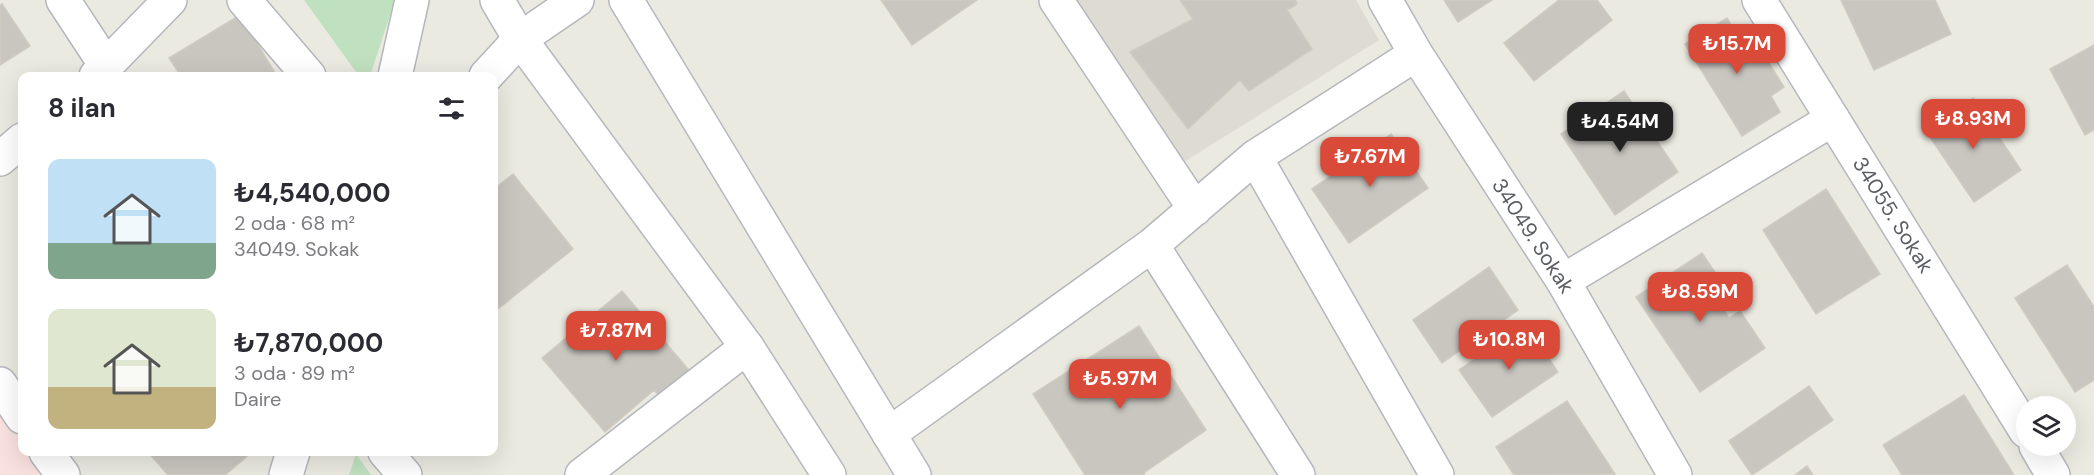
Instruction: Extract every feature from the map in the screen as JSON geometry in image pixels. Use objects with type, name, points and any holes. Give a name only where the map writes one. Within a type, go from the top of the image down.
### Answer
[{"type":"street","points":[[63,0],[101,72],[170,0]]},
{"type":"street","points":[[244,0],[306,72]]},
{"type":"street","points":[[396,72],[412,0]]},
{"type":"street","points":[[497,0],[520,39],[747,346],[829,475]]},
{"type":"street","points":[[490,72],[520,39],[576,0]]},
{"type":"street","points":[[626,0],[914,475]]},
{"type":"street","points":[[1056,0],[1195,209]]},
{"type":"street","name":"34049. Sokak","points":[[1385,0],[1416,54],[1563,281],[1665,471]]},
{"type":"street","name":"34055. Sokak","points":[[1759,0],[2016,414]]},
{"type":"street","points":[[889,434],[1152,245],[1255,156],[1416,54]]},
{"type":"street","points":[[1563,281],[1833,120]]},
{"type":"street","points":[[0,159],[18,143]]},
{"type":"street","points":[[1255,156],[1437,475]]},
{"type":"street","points":[[1152,245],[1298,475]]},
{"type":"street","points":[[582,475],[747,346]]},
{"type":"street","points":[[0,384],[18,411]]},
{"type":"street","points":[[49,456],[63,475]]},
{"type":"street","points":[[286,475],[292,456]]},
{"type":"street","points":[[388,456],[405,475]]},
{"type":"street","points":[[2042,456],[2053,475]]},
{"type":"shaded area","points":[[1071,0],[1356,0],[1379,40],[1179,165]]},
{"type":"shaded area","points":[[0,406],[18,433],[18,456],[34,456],[43,470],[37,475],[0,475]]},
{"type":"green space","points":[[304,0],[395,0],[371,72],[356,72]]},
{"type":"green space","points":[[355,456],[357,456],[371,475],[349,475]]},
{"type":"building","points":[[881,0],[977,0],[912,45]]},
{"type":"building","points":[[1180,0],[1295,0],[1297,4],[1287,10],[1312,49],[1249,91],[1240,80],[1188,129],[1130,52],[1193,19]]},
{"type":"building","points":[[1444,0],[1492,0],[1458,22]]},
{"type":"building","points":[[1559,0],[1597,0],[1612,20],[1534,81],[1504,43]]},
{"type":"building","points":[[1841,0],[1935,0],[1951,34],[1874,70]]},
{"type":"building","points":[[2,4],[30,46],[0,65],[0,5]]},
{"type":"building","points":[[240,15],[275,72],[178,72],[169,58]]},
{"type":"building","points":[[1727,18],[1738,37],[1749,31],[1784,87],[1771,96],[1780,112],[1742,136],[1685,44]]},
{"type":"building","points":[[2094,45],[2094,130],[2085,135],[2050,69]]},
{"type":"building","points":[[1624,91],[1678,172],[1615,215],[1561,134]]},
{"type":"building","points":[[1973,98],[2021,170],[1974,202],[1925,130]]},
{"type":"building","points":[[1391,134],[1428,188],[1349,243],[1312,189]]},
{"type":"building","points":[[513,174],[573,249],[498,309],[498,186]]},
{"type":"building","points":[[1826,189],[1880,274],[1816,314],[1763,230]]},
{"type":"building","points":[[1702,253],[1727,290],[1716,298],[1729,318],[1740,311],[1765,348],[1700,392],[1636,297]]},
{"type":"building","points":[[2067,265],[2094,307],[2094,380],[2075,392],[2015,298]]},
{"type":"building","points":[[1489,267],[1518,310],[1442,363],[1413,320]]},
{"type":"building","points":[[622,291],[692,374],[662,399],[654,390],[605,432],[542,358]]},
{"type":"building","points":[[1525,324],[1558,372],[1492,417],[1459,370]]},
{"type":"building","points":[[1139,326],[1206,430],[1145,472],[1144,475],[1085,475],[1033,394]]},
{"type":"building","points":[[1809,386],[1833,420],[1752,475],[1729,441]]},
{"type":"building","points":[[1964,395],[2014,475],[1902,475],[1883,445]]},
{"type":"building","points":[[1567,401],[1615,474],[1514,475],[1496,447]]},
{"type":"building","points":[[151,456],[247,456],[225,475],[168,475]]},
{"type":"building","points":[[1807,466],[1813,475],[1795,475]]}]
